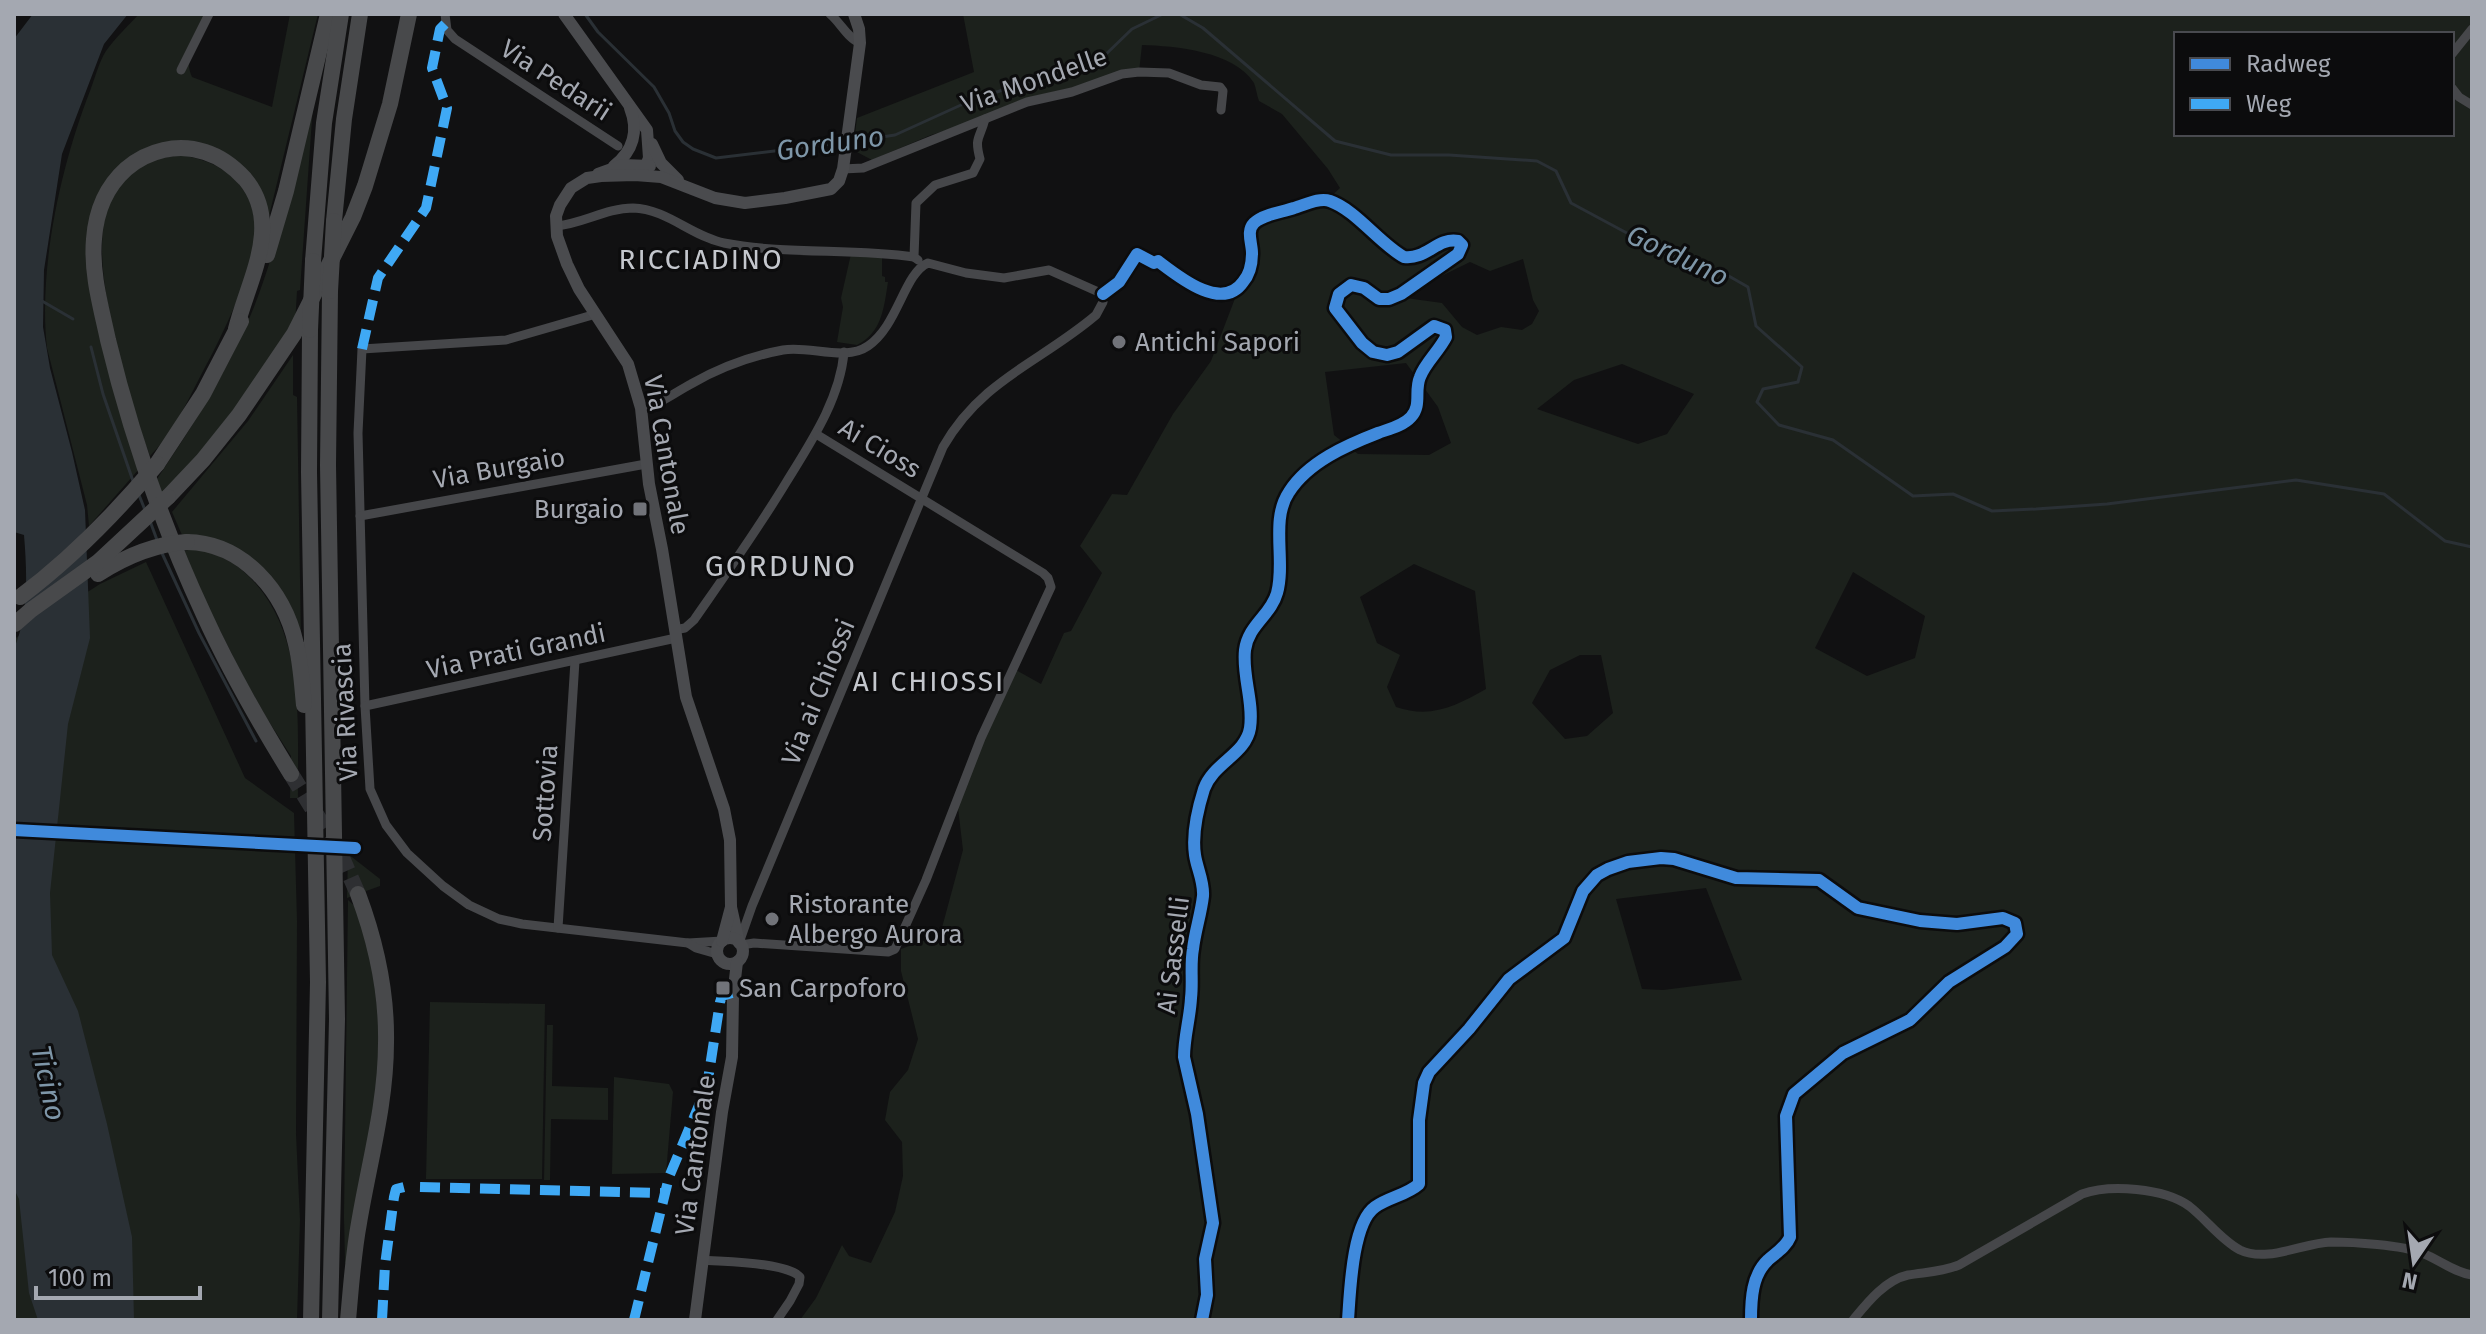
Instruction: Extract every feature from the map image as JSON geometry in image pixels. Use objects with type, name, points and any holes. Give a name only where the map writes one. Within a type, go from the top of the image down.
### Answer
[{"type":"highway","points":[[14,602],[80,548],[116,512],[157,464],[203,394],[252,298],[278,222],[328,14]]},
{"type":"highway","points":[[311,1320],[318,995],[309,472],[310,330],[324,123],[341,14]]},
{"type":"highway","points":[[330,1320],[337,1019],[328,465],[330,291],[344,119],[360,14]]},
{"type":"highway","points":[[15,625],[98,562],[168,497],[203,460],[269,374],[294,334],[358,204],[390,104],[409,14]]},
{"type":"highway","points":[[236,329],[262,238],[261,216],[254,194],[235,169],[209,153],[179,148],[145,156],[129,166],[111,187],[95,231],[95,274],[110,346],[139,450],[184,570],[231,669],[291,774]]},
{"type":"highway","points":[[15,625],[35,617],[127,557],[157,546],[187,542],[214,545],[241,559],[264,579],[286,613],[296,642],[315,810]]},
{"type":"highway","points":[[348,1320],[358,1226],[383,1091],[386,1041],[384,992],[378,960],[358,894]]},
{"type":"main road","points":[[564,14],[643,122],[666,176]]},
{"type":"main road","points":[[613,167],[646,166],[687,187],[724,200],[755,203],[826,191],[839,181],[843,167],[860,43],[854,14]]},
{"type":"main road","points":[[627,102],[640,132],[646,166]]},
{"type":"main road","points":[[556,226],[557,211],[563,198],[576,184],[613,167],[625,157],[632,145],[633,116]]},
{"type":"main road","points":[[635,175],[646,166],[650,152],[649,137]]},
{"type":"main road","points":[[587,178],[666,176]]},
{"type":"main road","name":"Via Cantonale","points":[[556,226],[567,264],[579,289],[628,364],[641,408],[646,464],[688,709],[728,826],[732,861],[731,907],[722,941]]},
{"type":"main road","name":"Via Cantonale","points":[[731,907],[740,944]]},
{"type":"main road","points":[[732,939],[740,944],[742,956],[737,962],[731,964],[720,958],[718,947],[722,941],[732,939]]},
{"type":"main road","name":"Via Cantonale","points":[[720,958],[733,996]]},
{"type":"main road","name":"Via Cantonale","points":[[695,1320],[732,1057],[737,962]]},
{"type":"street","points":[[181,70],[209,14]]},
{"type":"street","name":"Via Pedarii","points":[[445,14],[447,30],[455,39],[618,146]]},
{"type":"street","points":[[830,14],[852,40],[860,43]]},
{"type":"street","points":[[2454,52],[2472,29]]},
{"type":"street","name":"Via Mondelle","points":[[843,167],[863,168],[1027,102],[1072,92],[1122,74],[1169,73],[1201,85],[1220,87],[1223,94],[1221,110]]},
{"type":"street","points":[[2454,91],[2472,105]]},
{"type":"street","points":[[914,257],[917,201],[935,185],[973,173],[980,159],[976,140],[985,119]]},
{"type":"street","name":"Ai Sasselli","points":[[1202,1320],[1207,1295],[1205,1259],[1213,1223],[1203,1149],[1184,1057],[1191,999],[1192,951],[1203,894],[1194,843],[1201,801],[1207,781],[1244,744],[1248,736],[1251,716],[1245,668],[1246,645],[1253,626],[1268,610],[1277,593],[1282,505],[1290,489],[1331,454],[1402,424],[1412,416],[1418,405],[1421,374],[1446,337],[1442,328],[1434,326],[1398,352],[1379,355],[1367,349],[1337,312],[1336,299],[1351,285],[1364,288],[1379,299],[1395,297],[1458,254],[1462,245],[1458,241],[1448,240],[1418,257],[1404,257],[1336,204],[1320,200],[1262,218],[1253,224],[1250,233],[1253,256],[1248,275],[1235,291],[1220,295]]},
{"type":"street","points":[[556,226],[619,209],[643,209],[661,214],[700,235],[721,242],[785,250],[864,251],[914,257],[923,264],[1004,278],[1049,270],[1103,294]]},
{"type":"street","name":"Via ai Chiossi","points":[[740,944],[752,906],[943,447],[964,418],[999,383],[1093,318],[1103,302],[1103,294],[1119,282],[1137,254],[1154,263],[1158,261],[1195,285],[1220,295]]},
{"type":"street","points":[[641,408],[655,405],[709,375],[748,359],[785,349],[861,350],[890,323],[912,277],[923,264]]},
{"type":"street","name":"Via Rivascia","points":[[596,314],[506,340],[362,349],[358,433],[365,706],[372,799],[407,853],[443,886],[479,911],[506,922],[688,943],[722,941]]},
{"type":"street","points":[[675,634],[694,620],[756,531],[816,434],[841,373],[844,352]]},
{"type":"street","name":"Ai Cioss","points":[[740,944],[888,952],[897,948],[981,738],[1050,591],[1051,583],[1043,573],[816,434]]},
{"type":"street","name":"Via Burgaio","points":[[360,516],[646,464]]},
{"type":"street","name":"Via Prati Grandi","points":[[365,706],[575,661],[675,634]]},
{"type":"street","name":"Sottovia","points":[[558,928],[575,661]]},
{"type":"street","points":[[1348,1320],[1352,1267],[1365,1218],[1374,1207],[1417,1186],[1421,1179],[1419,1120],[1424,1083],[1429,1072],[1509,979],[1564,938],[1583,891],[1597,875],[1628,862],[1674,859],[1736,878],[1819,880],[1858,908],[1920,921],[1957,924],[2003,918],[2015,923],[2017,934],[2005,947],[1949,982],[1910,1020],[1843,1053],[1794,1094],[1786,1116],[1790,1237],[1786,1245],[1764,1264],[1757,1276],[1751,1300],[1751,1320]]},
{"type":"street","points":[[731,907],[752,906]]},
{"type":"street","name":"Via Rivascia","points":[[688,943],[720,958]]},
{"type":"street","points":[[1853,1320],[1870,1299],[1898,1278],[1948,1270],[2082,1194],[2102,1188],[2162,1194],[2179,1200],[2243,1251],[2266,1254],[2332,1242],[2405,1249],[2422,1253],[2451,1269],[2472,1275]]},
{"type":"street","points":[[702,1260],[783,1268],[797,1273],[799,1284],[777,1320]]},
{"type":"shaded area","points":[[139,14],[206,14],[189,52],[192,77],[272,107],[290,14],[318,14],[268,220],[229,158],[143,151],[90,231],[140,468],[89,526],[87,505],[47,348],[45,317],[49,251],[61,184],[99,65],[110,46]]},
{"type":"shaded area","points":[[963,14],[2472,14],[2472,1320],[800,1320],[816,1298],[842,1245],[849,1256],[871,1263],[895,1212],[903,1176],[902,1142],[885,1120],[890,1092],[908,1070],[918,1039],[901,971],[901,949],[940,935],[963,850],[957,799],[1014,669],[1041,684],[1064,633],[1071,631],[1102,573],[1080,546],[1112,494],[1127,495],[1173,414],[1211,361],[1239,288],[1246,279],[1253,224],[1327,200],[1340,188],[1282,114],[1259,101],[1254,83],[1245,72],[1218,57],[1187,49],[1142,45],[1139,72],[931,135],[872,160],[853,150],[857,118],[974,72]],"holes":[[[1523,259],[1533,300],[1539,311],[1532,324],[1522,330],[1501,327],[1477,335],[1462,327],[1442,303],[1406,298],[1419,287],[1470,262],[1490,271]],[[1406,363],[1438,407],[1451,443],[1429,455],[1358,454],[1334,435],[1325,372]],[[1622,364],[1694,394],[1667,434],[1638,444],[1537,409],[1574,380]],[[1414,564],[1475,591],[1486,689],[1443,709],[1421,712],[1396,707],[1387,687],[1400,655],[1377,643],[1360,597]],[[1853,572],[1925,616],[1915,658],[1867,676],[1815,648]],[[1580,655],[1601,655],[1613,713],[1587,736],[1565,739],[1532,703],[1550,670]],[[1706,888],[1742,980],[1663,990],[1642,989],[1616,899]]]},
{"type":"shaded area","points":[[313,105],[295,324],[239,410],[162,495],[157,479],[210,396],[254,307],[279,232]]},
{"type":"shaded area","points":[[179,155],[210,163],[234,179],[250,203],[255,235],[249,268],[226,325],[179,417],[150,456],[125,379],[109,310],[102,260],[103,234],[107,211],[116,190],[132,173],[155,160]]},
{"type":"shaded area","points":[[851,254],[882,258],[882,276],[888,282],[877,326],[857,345],[837,342],[843,307],[841,298]]},
{"type":"shaded area","points":[[293,355],[293,395],[297,397],[301,639],[270,579],[182,535],[172,512],[248,421]]},
{"type":"shaded area","points":[[192,549],[219,556],[243,571],[272,607],[284,632],[295,686],[298,798],[290,798],[291,756],[244,678],[201,593],[184,551]]},
{"type":"shaded area","points":[[146,562],[245,778],[294,813],[296,1134],[300,1220],[297,1320],[14,1320],[14,639],[100,584]]},
{"type":"shaded area","points":[[348,854],[380,879],[380,886],[347,898]]},
{"type":"shaded area","points":[[348,900],[359,910],[370,945],[383,1045],[348,1263],[345,1263],[344,1217]]},
{"type":"shaded area","points":[[430,1002],[545,1004],[542,1179],[426,1179]]},
{"type":"shaded area","points":[[547,1025],[553,1025],[552,1086],[608,1088],[608,1120],[551,1119],[550,1180],[544,1180]]},
{"type":"shaded area","points":[[614,1077],[669,1084],[673,1092],[666,1173],[612,1174]]},
{"type":"water","name":"Ticino","points":[[33,14],[128,14],[104,44],[62,154],[44,270],[43,327],[85,510],[90,638],[68,724],[50,893],[52,955],[78,1011],[107,1124],[132,1237],[134,1320],[38,1320],[29,1293],[19,1199],[14,1189],[14,649],[25,607],[26,578],[24,535],[14,532],[14,39]]},
{"type":"waterway","name":"Gorduno","points":[[585,14],[598,32],[654,87],[675,131],[693,149],[716,158],[841,143]]},
{"type":"waterway","name":"Gorduno","points":[[849,142],[895,135],[972,100],[1102,58],[1132,29],[1163,14]]},
{"type":"waterway","name":"Gorduno","points":[[1179,14],[1203,28],[1335,141],[1391,155],[1537,161],[1556,171],[1571,203],[1664,253],[1727,275],[1748,287],[1756,326],[1802,367],[1798,382],[1763,389],[1757,402],[1779,425],[1833,440],[1913,496],[1953,494],[1992,511],[2107,504],[2296,480],[2384,494],[2445,541],[2472,547]]},
{"type":"waterway","points":[[42,301],[73,319]]},
{"type":"waterway","points":[[91,347],[103,394],[133,481]]},
{"type":"waterway","points":[[139,495],[145,510]]},
{"type":"waterway","points":[[150,521],[157,540]]},
{"type":"waterway","points":[[161,551],[199,633],[256,741]]},
{"type":"tunnel","points":[[291,774],[339,851],[358,894]]},
{"type":"marked path","points":[[362,349],[378,278],[426,208],[447,108],[432,68],[440,29],[445,24]]},
{"type":"marked path","points":[[634,1320],[669,1177],[707,1086],[720,1002],[722,996],[732,993]]},
{"type":"marked path","points":[[382,1320],[394,1197],[396,1189],[404,1187]]},
{"type":"marked path","points":[[420,1187],[664,1193]]},
{"type":"cycle path","points":[[1103,294],[1119,282],[1137,254],[1154,263],[1158,261],[1200,289],[1224,294],[1234,290],[1250,269],[1250,233],[1254,223],[1268,215],[1321,200],[1340,205],[1404,257],[1419,255],[1444,242],[1458,241],[1462,245],[1458,254],[1389,299],[1379,299],[1364,288],[1351,285],[1339,294],[1335,308],[1362,343],[1373,352],[1387,355],[1398,352],[1434,326],[1445,330],[1446,337],[1420,377],[1416,408],[1411,417],[1317,463],[1297,481],[1283,503],[1277,593],[1270,608],[1250,634],[1245,650],[1250,728],[1242,745],[1208,780],[1200,805],[1194,847],[1203,896],[1192,955],[1192,992],[1184,1057],[1197,1114],[1213,1223],[1205,1259],[1207,1295],[1202,1320]]},
{"type":"cycle path","points":[[14,830],[355,848]]},
{"type":"cycle path","points":[[1348,1320],[1354,1259],[1367,1215],[1380,1204],[1419,1184],[1419,1120],[1424,1083],[1429,1072],[1509,979],[1564,938],[1583,891],[1597,875],[1628,862],[1674,859],[1736,878],[1819,880],[1858,908],[1920,921],[1957,924],[2003,918],[2015,923],[2017,934],[2005,947],[1949,982],[1910,1020],[1843,1053],[1794,1094],[1786,1116],[1790,1237],[1759,1273],[1752,1296],[1751,1320]]},
{"type":"place","name":"Antichi Sapori","points":[[1119,342]]},
{"type":"place","name":"Burgaio","points":[[640,509]]},
{"type":"place","name":"Ristorante Albergo Aurora","points":[[772,919]]},
{"type":"place","name":"San Carpoforo","points":[[723,988]]},
{"type":"district","name":"RICCIADINO","points":[[701,259]]},
{"type":"district","name":"GORDUNO","points":[[781,566]]},
{"type":"district","name":"AI CHIOSSI","points":[[929,681]]}]
